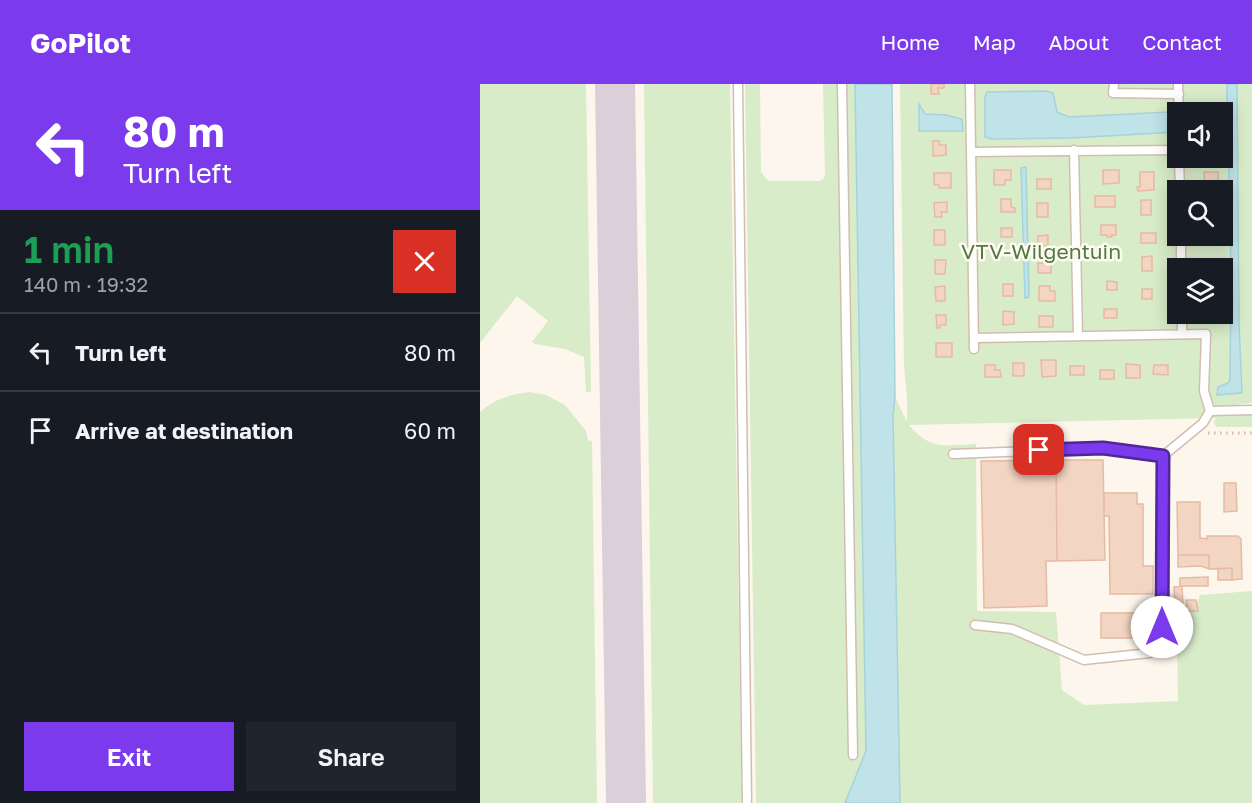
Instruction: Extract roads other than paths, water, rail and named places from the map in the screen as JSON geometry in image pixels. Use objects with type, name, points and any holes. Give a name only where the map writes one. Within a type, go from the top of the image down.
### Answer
[{"type":"lane","points":[[738,84],[747,803]]},
{"type":"lane","points":[[842,84],[853,754]]},
{"type":"lane","points":[[970,84],[974,349]]},
{"type":"lane","points":[[1114,84],[1113,93],[1179,94]]},
{"type":"lane","points":[[1178,84],[1179,102]]},
{"type":"lane","points":[[1074,150],[1078,336]]},
{"type":"lane","points":[[971,152],[1167,150]]},
{"type":"lane","points":[[1182,324],[1182,334]]},
{"type":"lane","points":[[953,454],[1103,448],[1163,456],[1203,423],[1210,411],[1204,391],[1206,334],[974,338]]},
{"type":"lane","points":[[1210,411],[1252,410]]},
{"type":"lane","points":[[975,625],[1012,629],[1084,660],[1150,652],[1162,627],[1163,456]]},
{"type":"water","points":[[855,84],[892,84],[895,397],[893,416],[900,803],[845,803],[866,751]]},
{"type":"water","points":[[1227,84],[1237,84],[1239,323],[1242,393],[1217,395],[1218,387],[1230,380],[1231,324],[1233,324],[1233,258],[1231,258],[1231,246],[1233,246],[1233,180],[1229,180],[1229,168],[1233,168],[1233,102],[1227,102]]},
{"type":"water","points":[[1047,91],[1053,93],[1057,112],[1069,117],[1167,113],[1167,133],[1071,138],[991,139],[985,137],[985,97],[987,92]]},
{"type":"water","points":[[919,104],[925,114],[946,115],[962,119],[963,131],[919,131]]},
{"type":"water","points":[[1026,167],[1029,297],[1025,298],[1021,168]]},
{"type":"park label","name":"VTV-Wilgentuin","points":[[1041,251]]}]
